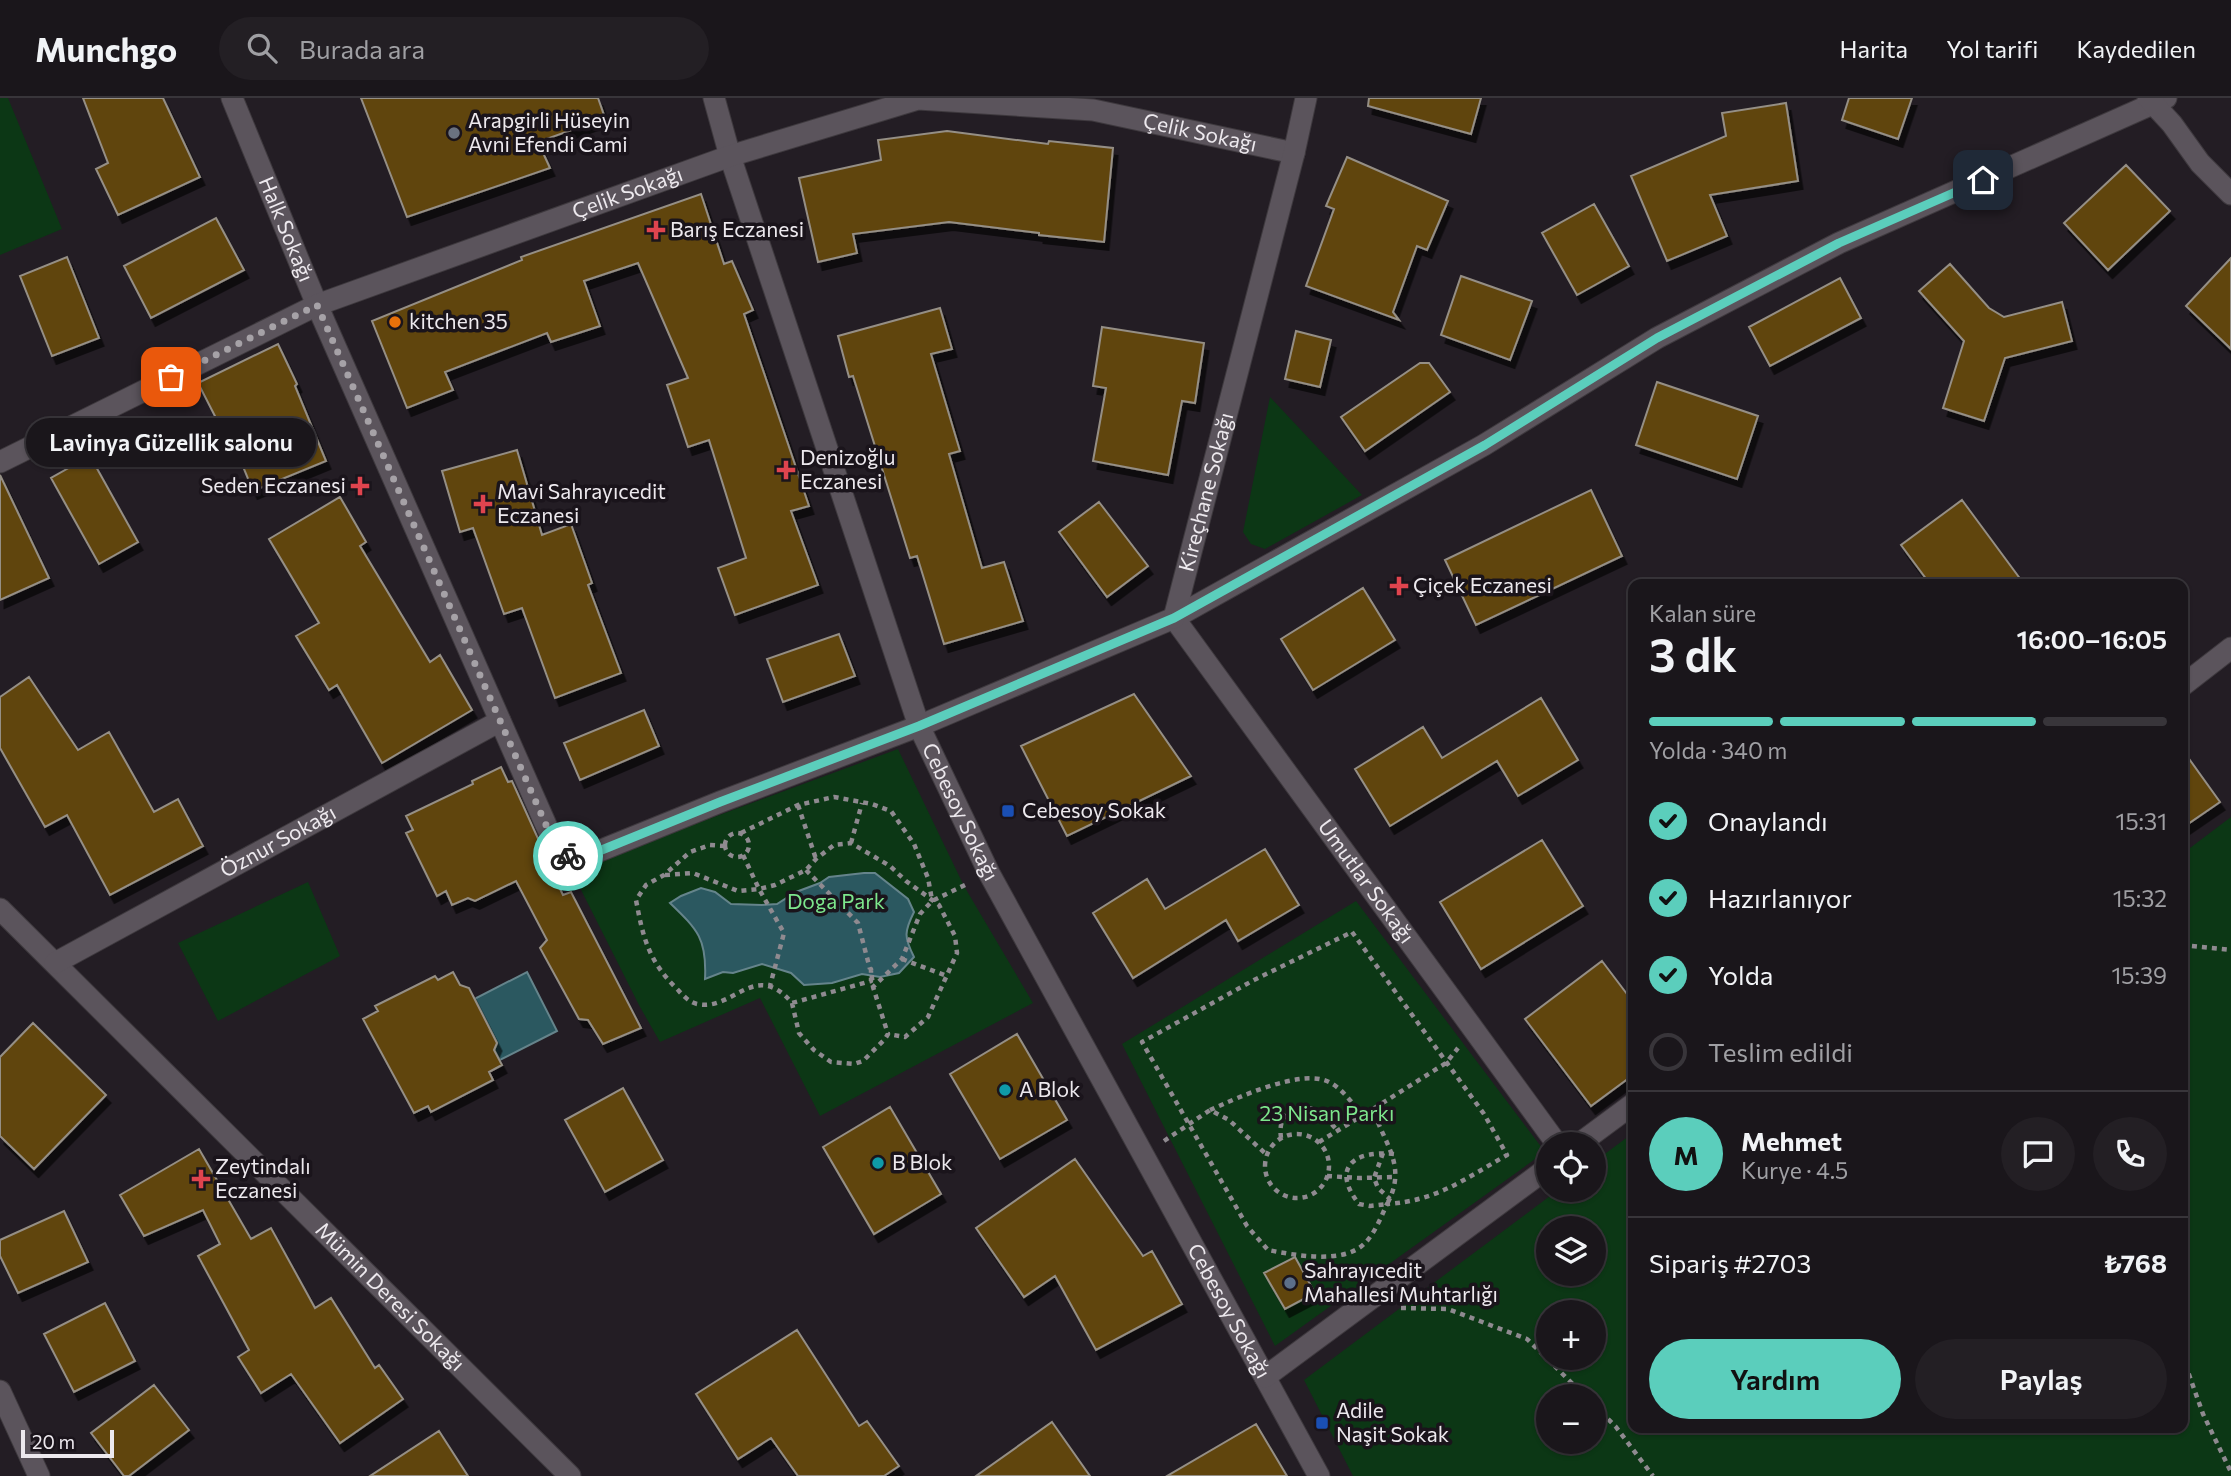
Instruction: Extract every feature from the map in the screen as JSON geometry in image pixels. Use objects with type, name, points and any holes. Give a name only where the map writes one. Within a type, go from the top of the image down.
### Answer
[{"type":"street","name":"Halk Sokağı","points":[[232,98],[317,305],[557,848],[563,854],[577,860],[919,726]]},
{"type":"street","name":"Cebesoy Sokağı","points":[[714,98],[730,156],[919,726],[989,873],[1319,1476]]},
{"type":"street","name":"Kireçhane Sokağı","points":[[1174,618],[1306,98]]},
{"type":"street","name":"Çelik Sokağı","points":[[0,462],[317,305],[730,156],[918,99],[1093,110],[1294,153]]},
{"type":"street","points":[[919,726],[1174,618],[1485,445],[1657,338],[1827,249],[2156,100],[2200,163],[2231,194]]},
{"type":"street","name":"Umutlar Sokağı","points":[[1174,618],[1548,1132]]},
{"type":"street","points":[[2188,681],[2231,648]]},
{"type":"street","name":"Öznur Sokağı","points":[[55,963],[500,720]]},
{"type":"street","name":"Mümin Deresi Sokağı","points":[[0,909],[570,1476]]},
{"type":"street","points":[[1595,1132],[1628,1108]]},
{"type":"street","points":[[1265,1377],[1536,1177]]},
{"type":"street","points":[[0,1391],[39,1476]]},
{"type":"path","points":[[725,846],[729,835],[741,833],[798,805],[834,797],[862,803],[891,811],[914,844],[928,878],[932,901]]},
{"type":"path","points":[[851,843],[862,803]]},
{"type":"path","points":[[798,805],[816,859]]},
{"type":"path","points":[[741,833],[747,837],[749,845],[743,855]]},
{"type":"path","points":[[664,875],[693,873],[738,891],[759,889],[775,885],[806,870],[834,845],[851,843],[890,866],[939,905],[955,936],[957,953],[928,1017],[905,1037],[888,1034]]},
{"type":"path","points":[[725,846],[710,845],[690,852],[664,875],[646,885],[636,900],[643,936],[652,960],[686,998],[698,1004],[722,1001],[751,986],[770,986],[792,1003],[799,1033],[814,1050],[831,1062],[853,1064],[863,1061],[888,1034],[873,987],[858,923],[806,870]]},
{"type":"path","points":[[725,846],[732,856],[743,855]]},
{"type":"path","points":[[743,855],[784,933],[770,986]]},
{"type":"path","points":[[873,987],[902,959],[920,914],[932,901],[989,873]]},
{"type":"path","points":[[1373,1109],[1394,1154],[1395,1177],[1394,1192],[1389,1201],[1364,1244],[1334,1256],[1306,1256],[1268,1250],[1248,1226],[1142,1042],[1254,980],[1352,932],[1484,1114],[1507,1154],[1443,1192],[1412,1202],[1389,1201],[1370,1206],[1359,1204],[1348,1189],[1345,1177],[1350,1164],[1358,1156],[1376,1152],[1394,1154]]},
{"type":"path","points":[[2188,946],[2231,950]]},
{"type":"path","points":[[902,959],[947,976]]},
{"type":"path","points":[[792,1003],[871,981],[870,969]]},
{"type":"path","points":[[1319,1142],[1446,1063]]},
{"type":"path","points":[[1143,1154],[1210,1110],[1251,1092],[1306,1079],[1327,1081],[1341,1090],[1363,1117]]},
{"type":"path","points":[[1281,1138],[1283,1116],[1295,1106],[1321,1112],[1338,1131]]},
{"type":"path","points":[[1210,1110],[1229,1119],[1267,1155]]},
{"type":"path","points":[[1300,1134],[1319,1142],[1329,1160],[1327,1176],[1320,1189],[1301,1197],[1290,1197],[1272,1185],[1265,1165],[1272,1146],[1281,1138],[1300,1134]]},
{"type":"path","points":[[1383,1153],[1374,1178],[1378,1188],[1389,1201]]},
{"type":"path","points":[[1327,1176],[1395,1177]]},
{"type":"path","points":[[1359,1307],[1448,1310],[1527,1339],[1573,1384]]},
{"type":"path","points":[[2188,1372],[2203,1414],[2231,1472]]},
{"type":"path","points":[[1606,1417],[1653,1476]]},
{"type":"green space","points":[[0,98],[8,98],[62,229],[0,255]]},
{"type":"green space","points":[[1270,397],[1362,495],[1265,549],[1251,544],[1243,532]]},
{"type":"green space","name":"Doga Park","points":[[898,749],[964,886],[1033,1003],[820,1116],[760,998],[660,1042],[571,870]]},
{"type":"green space","points":[[2231,817],[2231,1476],[1353,1476],[1304,1380],[1542,1202],[1606,1202],[1606,1153],[1628,1137],[1628,1433],[2188,1433],[2188,849]]},
{"type":"green space","points":[[308,882],[340,956],[218,1021],[178,943]]},
{"type":"green space","name":"23 Nisan Parkı","points":[[1356,901],[1536,1140],[1536,1158],[1275,1346],[1122,1044]]},
{"type":"water","points":[[875,873],[908,899],[914,912],[906,934],[914,957],[899,973],[880,977],[862,974],[832,983],[804,985],[791,973],[762,964],[733,973],[723,972],[705,979],[704,954],[699,936],[670,903],[701,888],[715,892],[731,904],[777,904],[829,877]]},
{"type":"water","points":[[527,972],[557,1031],[484,1068],[455,1009]]},
{"type":"building","points":[[83,98],[163,98],[200,177],[118,215],[96,169],[108,163]]},
{"type":"building","name":"Arapgirli Hüseyin Avni Efendi Cami","points":[[361,98],[598,98],[605,118],[538,142],[550,168],[407,217]]},
{"type":"building","points":[[1369,98],[1481,98],[1471,134],[1368,106]]},
{"type":"building","points":[[1849,98],[1912,98],[1898,139],[1842,120]]},
{"type":"building","points":[[1786,103],[1798,181],[1710,195],[1727,236],[1667,261],[1631,176],[1726,136],[1722,113]]},
{"type":"building","points":[[947,131],[1048,144],[1049,141],[1113,148],[1104,242],[949,222],[853,234],[857,253],[818,262],[799,178],[881,160],[878,140]]},
{"type":"building","points":[[1347,157],[1448,201],[1427,250],[1417,246],[1393,312],[1399,320],[1306,286],[1334,209],[1326,206]]},
{"type":"building","points":[[2126,165],[2170,211],[2108,270],[2064,223]]},
{"type":"building","points":[[701,194],[724,264],[732,261],[753,310],[744,314],[809,506],[791,511],[818,585],[735,615],[718,568],[746,558],[709,440],[688,447],[667,385],[688,378],[638,263],[584,281],[600,326],[551,342],[547,333],[445,372],[453,390],[407,408],[372,321],[522,260],[521,257]]},
{"type":"building","points":[[1594,204],[1629,266],[1577,295],[1542,233]]},
{"type":"building","points":[[216,218],[244,270],[151,318],[124,266]]},
{"type":"building","points":[[67,257],[99,338],[52,356],[20,276]]},
{"type":"building","points":[[2231,258],[2231,349],[2186,306]]},
{"type":"building","points":[[1950,264],[1989,308],[2004,317],[2062,302],[2072,341],[2005,358],[1984,421],[1943,408],[1964,341],[1919,291]]},
{"type":"building","points":[[1461,276],[1532,301],[1510,360],[1441,335]]},
{"type":"building","points":[[1840,278],[1861,318],[1770,366],[1749,327]]},
{"type":"building","points":[[940,308],[952,349],[931,354],[960,451],[949,454],[982,568],[1004,562],[1023,621],[944,644],[917,556],[910,558],[853,376],[849,377],[838,336]]},
{"type":"building","points":[[1102,327],[1204,343],[1195,403],[1182,401],[1168,475],[1093,461],[1106,388],[1093,386]]},
{"type":"building","points":[[1296,331],[1331,340],[1320,387],[1285,379]]},
{"type":"building","points":[[278,344],[297,384],[295,386],[326,461],[253,491],[224,420],[218,422],[198,383]]},
{"type":"building","points":[[1420,363],[1429,363],[1450,392],[1365,451],[1341,417]]},
{"type":"building","points":[[1657,382],[1758,416],[1737,479],[1636,445]]},
{"type":"building","points":[[517,450],[542,535],[571,524],[592,583],[588,585],[621,673],[555,698],[522,608],[504,614],[473,528],[460,532],[442,471]]},
{"type":"building","points":[[90,456],[138,542],[99,564],[51,478]]},
{"type":"building","points":[[0,475],[49,578],[0,600]]},
{"type":"building","points":[[1591,490],[1622,556],[1476,625],[1445,560]]},
{"type":"building","points":[[340,497],[366,542],[360,546],[430,662],[440,655],[472,710],[382,763],[337,685],[329,690],[296,636],[319,623],[269,539]]},
{"type":"building","points":[[1962,500],[2020,579],[1926,579],[1901,545]]},
{"type":"building","points":[[1099,502],[1148,566],[1107,597],[1059,532]]},
{"type":"building","points":[[1363,588],[1395,640],[1313,690],[1281,639]]},
{"type":"building","points":[[839,634],[855,676],[783,702],[767,659]]},
{"type":"building","points":[[29,677],[78,750],[109,732],[154,812],[178,799],[203,846],[110,895],[67,815],[45,827],[0,748],[0,697]]},
{"type":"building","points":[[1134,694],[1191,776],[1067,836],[1021,746]]},
{"type":"building","points":[[1541,698],[1578,760],[1518,796],[1497,761],[1390,826],[1355,769],[1423,727],[1442,758]]},
{"type":"building","points":[[644,710],[659,746],[580,780],[564,743]]},
{"type":"building","points":[[2188,757],[2220,802],[2188,824]]},
{"type":"building","points":[[501,767],[508,782],[512,781],[563,895],[571,892],[641,1028],[603,1044],[588,1020],[579,1019],[540,948],[547,940],[516,881],[475,901],[468,898],[452,905],[446,891],[437,896],[406,833],[413,830],[406,816],[473,784],[472,781]]},
{"type":"building","points":[[1542,840],[1583,906],[1481,969],[1440,902]]},
{"type":"building","points":[[1265,849],[1299,905],[1238,941],[1226,920],[1133,978],[1093,913],[1147,879],[1165,909]]},
{"type":"building","points":[[1602,961],[1628,995],[1628,1079],[1591,1106],[1525,1019]]},
{"type":"building","points":[[453,972],[460,985],[469,988],[497,1043],[494,1050],[502,1065],[489,1072],[493,1080],[431,1112],[428,1106],[414,1113],[363,1019],[378,1011],[375,1006],[435,976],[438,980]]},
{"type":"building","points":[[33,1023],[106,1095],[34,1169],[0,1136],[0,1057]]},
{"type":"building","name":"A Blok","points":[[1017,1034],[1067,1120],[1000,1159],[950,1074]]},
{"type":"building","points":[[623,1088],[663,1160],[605,1192],[565,1120]]},
{"type":"building","name":"B Blok","points":[[890,1107],[941,1194],[874,1234],[823,1147]]},
{"type":"building","points":[[199,1149],[251,1239],[271,1228],[315,1308],[331,1298],[375,1368],[379,1365],[403,1399],[340,1443],[291,1374],[261,1393],[238,1357],[249,1350],[198,1256],[220,1244],[203,1210],[144,1236],[120,1195]]},
{"type":"building","points":[[1075,1159],[1143,1256],[1152,1251],[1182,1304],[1096,1350],[1055,1276],[1024,1297],[976,1228]]},
{"type":"building","points":[[64,1211],[88,1262],[18,1293],[0,1256],[0,1240]]},
{"type":"building","name":"Sahrayıcedit Mahallesi Muhtarlığı","points":[[1295,1257],[1315,1293],[1285,1309],[1264,1273]]},
{"type":"building","points":[[105,1303],[135,1361],[74,1392],[44,1334]]},
{"type":"building","points":[[797,1330],[859,1426],[867,1421],[899,1466],[884,1476],[798,1476],[771,1438],[738,1459],[696,1394]]},
{"type":"building","points":[[154,1385],[189,1430],[129,1476],[124,1476],[91,1433]]},
{"type":"building","points":[[1052,1422],[1090,1476],[976,1476]]},
{"type":"building","points":[[1256,1424],[1287,1476],[1167,1476]]},
{"type":"building","points":[[439,1431],[468,1476],[370,1476]]},
{"type":"way so far","points":[[171,377],[317,305],[546,825],[557,848],[568,856]]},
{"type":"place","name":"Arapgirli Hüseyin Avni Efendi Cami","points":[[454,133]]},
{"type":"place","name":"Barış Eczanesi","points":[[656,230]]},
{"type":"place","name":"kitchen 35","points":[[395,322]]},
{"type":"place","name":"Lavinya Güzellik salonu","points":[[171,377]]},
{"type":"place","name":"Denizoğlu Eczanesi","points":[[786,470]]},
{"type":"place","name":"Seden Eczanesi","points":[[360,486]]},
{"type":"place","name":"Mavi Sahrayıcedit Eczanesi","points":[[483,504]]},
{"type":"place","name":"Çiçek Eczanesi","points":[[1399,586]]},
{"type":"place","name":"Cebesoy Sokak","points":[[1008,811]]},
{"type":"place","name":"A Blok","points":[[1005,1090]]},
{"type":"place","name":"B Blok","points":[[878,1163]]},
{"type":"place","name":"Zeytindalı Eczanesi","points":[[201,1179]]},
{"type":"place","name":"Sahrayıcedit Mahallesi Muhtarlığı","points":[[1290,1283]]},
{"type":"place","name":"Adile Naşit Sokak","points":[[1322,1423]]},
{"type":"route","points":[[568,856],[577,860],[919,726],[1174,618],[1485,445],[1657,338],[1839,243],[1983,180]]}]
